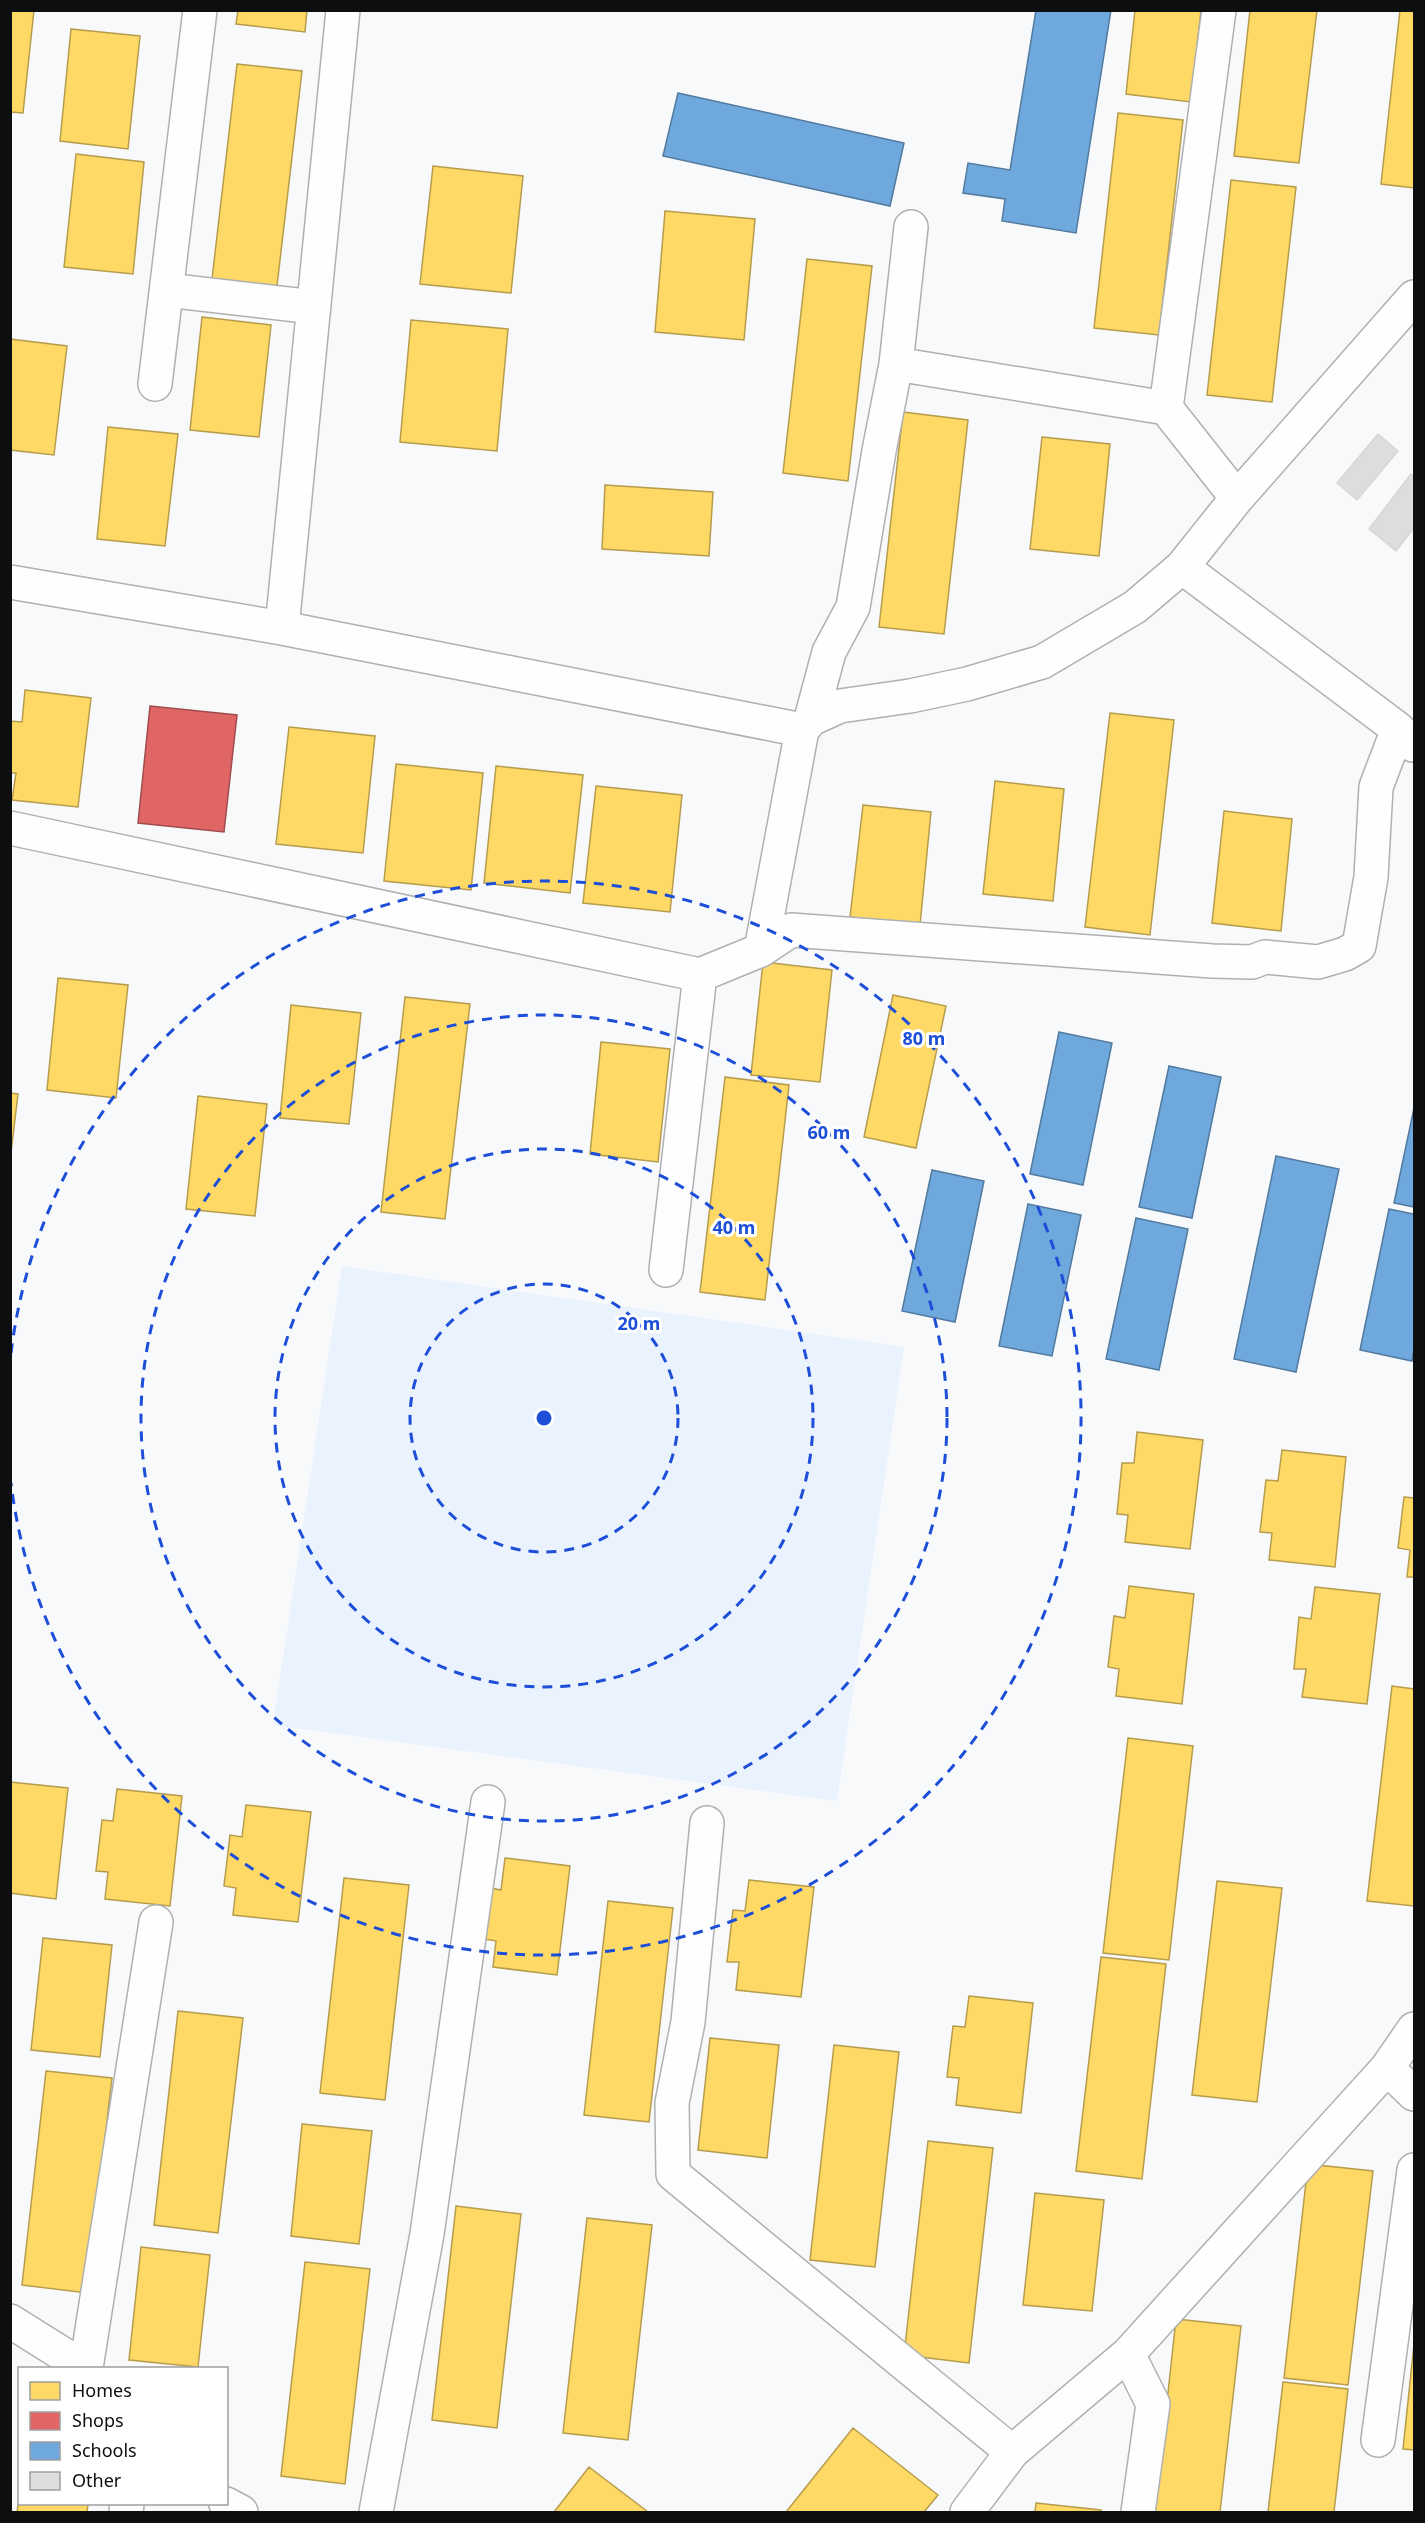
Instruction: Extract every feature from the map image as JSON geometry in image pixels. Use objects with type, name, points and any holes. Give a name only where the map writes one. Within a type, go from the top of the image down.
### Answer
[{"type":"street","points":[[155,384],[200,10]]},
{"type":"street","points":[[282,628],[343,10]]},
{"type":"street","points":[[1166,408],[1219,10]]},
{"type":"street","points":[[761,950],[807,724],[829,652],[853,607],[896,364],[911,227]]},
{"type":"street","points":[[167,290],[314,307]]},
{"type":"street","points":[[10,582],[282,628],[807,724],[840,706],[921,694],[967,684],[1042,662],[1134,607],[1182,567],[1237,498],[1414,297]]},
{"type":"street","points":[[896,364],[1166,408],[1237,498]]},
{"type":"street","points":[[10,828],[700,975],[761,950],[791,930],[1212,961],[1252,962],[1265,957],[1318,962],[1345,954],[1359,946],[1371,877],[1376,787],[1406,738],[1182,567]]},
{"type":"street","points":[[666,1270],[700,975]]},
{"type":"street","points":[[376,2512],[427,2234],[488,1803]]},
{"type":"street","points":[[707,1823],[688,2022],[672,2103],[673,2174],[1012,2452]]},
{"type":"street","points":[[86,2367],[156,1922]]},
{"type":"street","points":[[967,2512],[1012,2452],[1128,2354],[1387,2067],[1414,2029]]},
{"type":"street","points":[[1387,2067],[1414,2094]]},
{"type":"street","points":[[1378,2440],[1414,2170]]},
{"type":"street","points":[[10,2321],[84,2367]]},
{"type":"street","points":[[1128,2354],[1153,2404],[1138,2512]]},
{"type":"shaded area","points":[[342,1266],[904,1347],[837,1801],[273,1725]]},
{"type":"building: Homes","points":[[10,10],[34,10],[23,113],[10,112]]},
{"type":"building: Homes","points":[[238,10],[307,10],[305,32],[236,24]]},
{"type":"building: Homes","points":[[1135,10],[1201,10],[1191,102],[1126,94]]},
{"type":"building: Homes","points":[[1250,10],[1317,10],[1299,163],[1234,156]]},
{"type":"building: Homes","points":[[1400,10],[1414,10],[1414,188],[1381,184]]},
{"type":"building: Homes","points":[[71,29],[140,36],[128,149],[60,141]]},
{"type":"building: Homes","points":[[237,64],[302,71],[277,286],[212,279]]},
{"type":"building: Homes","points":[[1118,113],[1183,120],[1159,335],[1094,328]]},
{"type":"building: Homes","points":[[76,154],[144,162],[133,274],[64,267]]},
{"type":"building: Homes","points":[[433,166],[523,176],[511,293],[420,284]]},
{"type":"building: Homes","points":[[1231,180],[1296,187],[1272,402],[1207,395]]},
{"type":"building: Homes","points":[[665,211],[755,219],[744,340],[655,332]]},
{"type":"building: Homes","points":[[807,259],[872,266],[848,481],[783,473]]},
{"type":"building: Homes","points":[[202,317],[271,325],[259,437],[190,430]]},
{"type":"building: Homes","points":[[411,320],[508,329],[497,451],[400,442]]},
{"type":"building: Homes","points":[[10,339],[67,346],[54,455],[10,450]]},
{"type":"building: Homes","points":[[903,412],[968,420],[944,634],[879,627]]},
{"type":"building: Homes","points":[[108,427],[178,434],[165,546],[97,539]]},
{"type":"building: Homes","points":[[1042,437],[1110,444],[1099,556],[1030,549]]},
{"type":"building: Homes","points":[[605,485],[713,492],[709,556],[602,549]]},
{"type":"building: Homes","points":[[25,690],[91,698],[78,807],[12,800],[16,773],[10,773],[10,721],[22,722]]},
{"type":"building: Homes","points":[[1110,713],[1174,720],[1150,935],[1085,927]]},
{"type":"building: Homes","points":[[289,727],[375,736],[363,853],[276,844]]},
{"type":"building: Homes","points":[[396,764],[483,773],[471,890],[384,881]]},
{"type":"building: Homes","points":[[496,766],[583,775],[570,893],[484,883]]},
{"type":"building: Homes","points":[[995,781],[1064,789],[1053,901],[983,894]]},
{"type":"building: Homes","points":[[596,786],[682,795],[670,912],[583,903]]},
{"type":"building: Homes","points":[[863,805],[931,812],[920,925],[850,917]]},
{"type":"building: Homes","points":[[1224,811],[1292,819],[1281,931],[1212,923]]},
{"type":"building: Homes","points":[[763,962],[832,970],[820,1082],[751,1075]]},
{"type":"building: Homes","points":[[58,978],[128,985],[116,1098],[47,1090]]},
{"type":"building: Homes","points":[[893,995],[946,1006],[916,1148],[864,1137]]},
{"type":"building: Homes","points":[[405,997],[470,1004],[445,1219],[381,1212]]},
{"type":"building: Homes","points":[[291,1005],[361,1013],[349,1124],[280,1118]]},
{"type":"building: Homes","points":[[601,1042],[670,1049],[658,1162],[590,1154]]},
{"type":"building: Homes","points":[[725,1077],[789,1085],[765,1300],[700,1292]]},
{"type":"building: Homes","points":[[10,1093],[18,1094],[10,1161]]},
{"type":"building: Homes","points":[[198,1096],[267,1104],[255,1216],[186,1209]]},
{"type":"building: Homes","points":[[1137,1432],[1203,1440],[1190,1549],[1125,1542],[1128,1515],[1117,1514],[1122,1463],[1134,1463]]},
{"type":"building: Homes","points":[[1282,1450],[1346,1457],[1335,1567],[1269,1560],[1272,1533],[1260,1532],[1266,1480],[1278,1481]]},
{"type":"building: Homes","points":[[1404,1497],[1414,1498],[1414,1577],[1407,1577],[1410,1550],[1398,1548]]},
{"type":"building: Homes","points":[[1129,1586],[1194,1594],[1182,1704],[1116,1696],[1119,1669],[1108,1667],[1114,1616],[1125,1618]]},
{"type":"building: Homes","points":[[1315,1587],[1380,1594],[1367,1704],[1302,1697],[1306,1669],[1294,1669],[1299,1617],[1311,1619]]},
{"type":"building: Homes","points":[[1392,1686],[1414,1689],[1414,1906],[1367,1901]]},
{"type":"building: Homes","points":[[1128,1738],[1193,1746],[1169,1960],[1103,1953]]},
{"type":"building: Homes","points":[[10,1782],[68,1788],[56,1899],[10,1893]]},
{"type":"building: Homes","points":[[117,1789],[182,1796],[170,1906],[105,1899],[108,1872],[96,1871],[102,1820],[113,1821]]},
{"type":"building: Homes","points":[[246,1805],[311,1812],[298,1922],[233,1915],[236,1888],[224,1886],[230,1835],[242,1837]]},
{"type":"building: Homes","points":[[505,1858],[570,1866],[557,1975],[493,1967],[496,1941],[484,1939],[490,1888],[501,1890]]},
{"type":"building: Homes","points":[[344,1878],[409,1885],[385,2100],[320,2093]]},
{"type":"building: Homes","points":[[749,1880],[814,1887],[801,1997],[736,1990],[739,1962],[727,1962],[733,1910],[745,1911]]},
{"type":"building: Homes","points":[[1217,1881],[1282,1888],[1257,2102],[1192,2095]]},
{"type":"building: Homes","points":[[608,1901],[673,1908],[649,2122],[584,2115]]},
{"type":"building: Homes","points":[[43,1938],[112,1945],[100,2057],[31,2050]]},
{"type":"building: Homes","points":[[1101,1957],[1166,1964],[1142,2179],[1076,2171]]},
{"type":"building: Homes","points":[[969,1996],[1033,2003],[1021,2113],[956,2105],[959,2078],[947,2077],[953,2026],[965,2027]]},
{"type":"building: Homes","points":[[178,2011],[243,2018],[218,2233],[154,2225]]},
{"type":"building: Homes","points":[[710,2038],[779,2045],[767,2158],[698,2150]]},
{"type":"building: Homes","points":[[834,2045],[899,2052],[875,2267],[810,2260]]},
{"type":"building: Homes","points":[[46,2071],[112,2078],[87,2293],[22,2285]]},
{"type":"building: Homes","points":[[302,2124],[372,2131],[359,2244],[291,2236]]},
{"type":"building: Homes","points":[[928,2141],[993,2148],[969,2363],[904,2355]]},
{"type":"building: Homes","points":[[1308,2164],[1373,2171],[1348,2385],[1284,2378]]},
{"type":"building: Homes","points":[[1035,2193],[1104,2200],[1092,2311],[1023,2305]]},
{"type":"building: Homes","points":[[456,2206],[521,2214],[497,2428],[432,2420]]},
{"type":"building: Homes","points":[[587,2218],[652,2225],[628,2440],[563,2433]]},
{"type":"building: Homes","points":[[141,2247],[210,2255],[198,2367],[129,2360]]},
{"type":"building: Homes","points":[[305,2262],[370,2269],[345,2484],[281,2476]]},
{"type":"building: Homes","points":[[1176,2319],[1241,2326],[1220,2512],[1155,2512]]},
{"type":"building: Homes","points":[[1414,2344],[1414,2450],[1403,2449]]},
{"type":"building: Homes","points":[[1283,2382],[1348,2389],[1334,2512],[1268,2512]]},
{"type":"building: Homes","points":[[853,2428],[938,2495],[924,2512],[786,2512]]},
{"type":"building: Homes","points":[[589,2467],[648,2512],[554,2512]]},
{"type":"building: Homes","points":[[1036,2503],[1101,2510],[1101,2512],[1035,2512]]},
{"type":"building: Homes","points":[[18,2505],[88,2505],[87,2512],[17,2512]]},
{"type":"building: Shops","points":[[150,706],[237,715],[224,832],[138,823]]},
{"type":"building: Schools","points":[[1036,10],[1111,10],[1076,233],[1002,221],[1005,199],[963,193],[968,163],[1010,170]]},
{"type":"building: Schools","points":[[678,93],[904,143],[890,206],[663,156]]},
{"type":"building: Schools","points":[[1059,1032],[1112,1043],[1083,1185],[1030,1174]]},
{"type":"building: Schools","points":[[1169,1066],[1221,1077],[1192,1218],[1139,1207]]},
{"type":"building: Schools","points":[[1414,1108],[1414,1207],[1394,1203]]},
{"type":"building: Schools","points":[[1276,1156],[1339,1169],[1296,1372],[1234,1359]]},
{"type":"building: Schools","points":[[932,1170],[984,1181],[955,1322],[902,1311]]},
{"type":"building: Schools","points":[[1028,1204],[1081,1215],[1052,1356],[999,1346]]},
{"type":"building: Schools","points":[[1389,1209],[1414,1214],[1414,1350],[1412,1361],[1360,1350]]},
{"type":"building: Schools","points":[[1136,1218],[1188,1229],[1159,1370],[1106,1359]]},
{"type":"building: Other","points":[[1378,434],[1398,451],[1357,500],[1337,483]]},
{"type":"building: Other","points":[[1411,474],[1414,477],[1414,528],[1396,551],[1369,529]]}]
